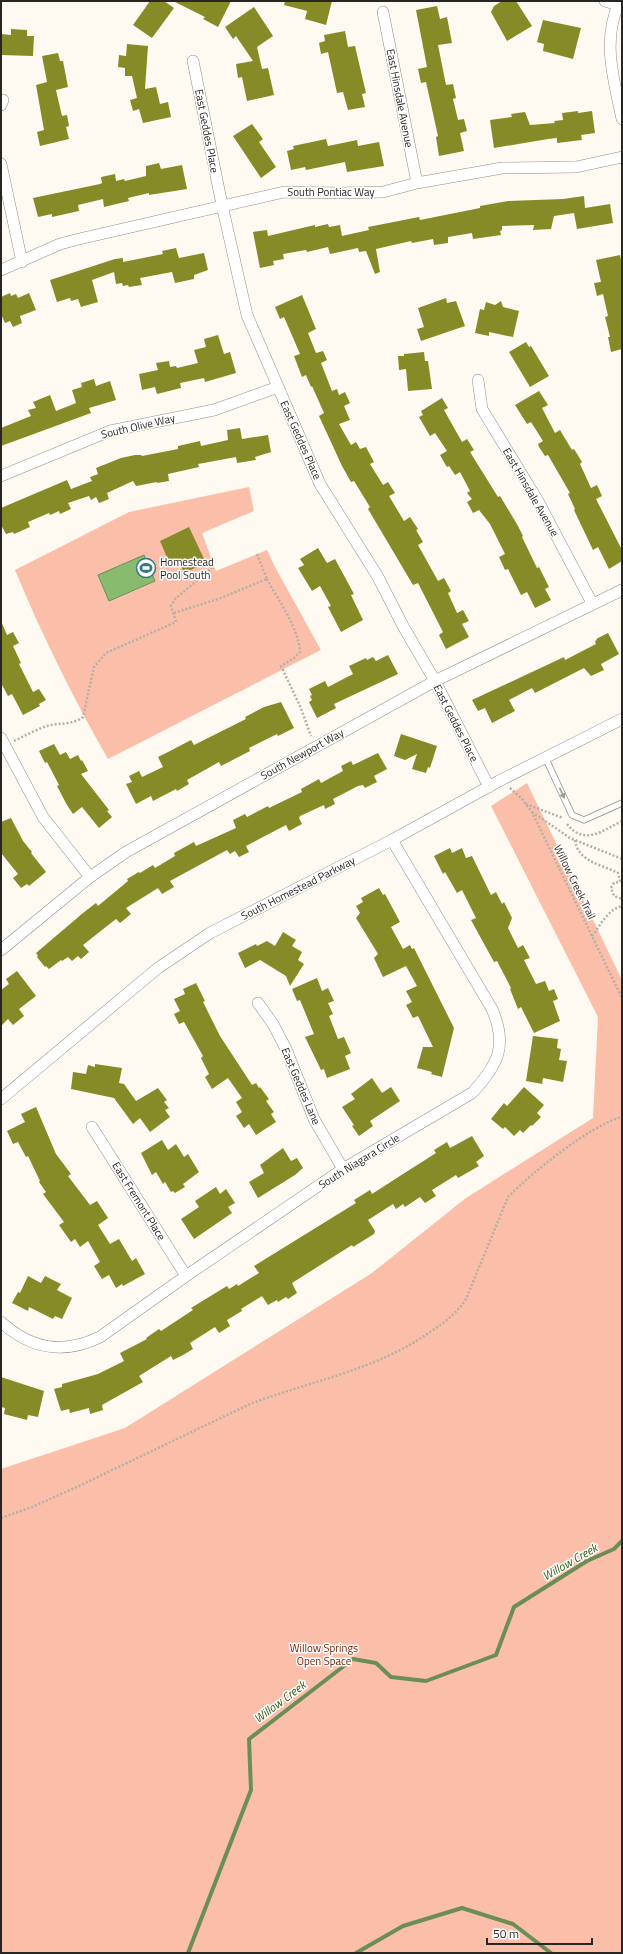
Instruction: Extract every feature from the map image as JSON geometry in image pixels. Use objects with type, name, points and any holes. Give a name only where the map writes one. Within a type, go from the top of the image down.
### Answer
[{"type":"street","points":[[606,1],[619,3],[611,31],[610,61],[622,119]]},
{"type":"street","name":"East Hinsdale Avenue","points":[[383,12],[417,184]]},
{"type":"street","name":"East Geddes Place","points":[[193,61],[222,205],[248,315],[320,484],[378,577],[489,787]]},
{"type":"street","name":"South Pontiac Way","points":[[1,270],[60,244],[222,205],[284,192],[383,192],[502,168],[576,168],[622,157]]},
{"type":"street","points":[[1,164],[22,262]]},
{"type":"street","name":"East Hinsdale Avenue","points":[[478,380],[482,409],[538,501],[592,603]]},
{"type":"street","name":"South Olive Way","points":[[1,476],[110,431],[214,410],[278,387]]},
{"type":"street","name":"South Newport Way","points":[[1,950],[90,877],[126,852],[434,681],[592,603],[622,590]]},
{"type":"street","name":"South Homestead Parkway","points":[[1,1099],[158,968],[189,945],[392,840],[545,757],[622,719]]},
{"type":"street","points":[[3,742],[43,817],[90,877]]},
{"type":"street","name":"South Niagara Circle","points":[[1,1322],[14,1333],[37,1344],[51,1347],[70,1347],[88,1343],[100,1337],[186,1276],[344,1169],[472,1093],[484,1080],[495,1063],[499,1049],[500,1033],[492,1009],[392,840]]},
{"type":"street","name":"East Geddes Lane","points":[[258,1003],[273,1024],[286,1049],[314,1118],[344,1169]]},
{"type":"street","name":"East Fremont Place","points":[[92,1127],[186,1276]]},
{"type":"lane","points":[[545,757],[572,814],[584,820],[622,803]]},
{"type":"path","points":[[257,554],[267,579],[293,626],[299,642],[300,652],[294,658],[281,666],[300,706],[315,747]]},
{"type":"path","points":[[3,742],[44,727],[77,722],[83,717],[94,667],[99,660],[106,653],[176,622],[171,606],[175,599],[214,566]]},
{"type":"path","points":[[174,613],[218,599],[267,579]]},
{"type":"path","name":"Willow Creek Trail","points":[[504,779],[512,791],[522,799],[532,812],[622,998]]},
{"type":"path","points":[[532,812],[575,840],[622,859]]},
{"type":"path","points":[[575,840],[579,851],[587,860],[618,873],[621,881],[612,885],[612,891],[614,896],[622,899]]},
{"type":"path","points":[[592,936],[602,920],[614,910],[622,906]]},
{"type":"path","points":[[1,1518],[32,1507],[80,1486],[250,1404],[377,1362],[416,1342],[460,1309],[466,1299],[508,1197],[520,1185],[601,1125],[622,1117]]},
{"type":"green space","points":[[249,487],[254,511],[202,533],[216,571],[267,550],[321,650],[108,759],[58,666],[15,570],[129,512]]},
{"type":"green space","name":"Willow Springs Open Space","points":[[527,783],[622,980],[622,1953],[1,1953],[1,1469],[125,1428],[372,1273],[466,1198],[593,1118],[598,1017],[491,806]]},
{"type":"shaded area","points":[[144,555],[155,581],[109,601],[98,575]]},
{"type":"building","points":[[150,1],[164,1],[174,8],[152,38],[133,25]]},
{"type":"building","points":[[173,1],[231,1],[218,27],[203,19],[205,17]]},
{"type":"building","points":[[285,1],[332,1],[326,25],[305,19],[307,11],[284,5]]},
{"type":"building","points":[[502,1],[516,1],[532,26],[507,41],[491,12],[494,6]]},
{"type":"building","points":[[437,6],[440,19],[447,17],[452,43],[438,45],[446,85],[453,84],[456,98],[453,99],[458,120],[464,119],[467,131],[460,133],[464,151],[439,156],[436,137],[438,136],[426,82],[421,83],[418,69],[427,67],[416,10]]},
{"type":"building","points":[[254,7],[273,36],[257,47],[262,69],[268,68],[274,95],[247,101],[242,77],[238,78],[236,64],[253,61],[236,36],[233,39],[225,27]]},
{"type":"building","points":[[543,20],[581,28],[573,59],[543,51],[544,44],[537,42]]},
{"type":"building","points":[[11,29],[27,30],[27,36],[34,36],[33,56],[1,55],[1,34],[11,35]]},
{"type":"building","points":[[345,31],[348,47],[355,46],[366,93],[362,94],[365,107],[348,110],[343,92],[337,93],[328,52],[321,54],[319,43],[325,41],[324,35]]},
{"type":"building","points":[[127,44],[148,46],[145,89],[156,87],[160,104],[168,102],[171,117],[143,123],[139,109],[133,111],[130,100],[137,98],[132,76],[125,76],[125,68],[118,67],[119,55],[126,56]]},
{"type":"building","points":[[58,53],[60,61],[63,61],[68,87],[56,90],[62,116],[67,115],[69,126],[66,127],[69,139],[40,146],[37,132],[44,130],[36,85],[47,82],[42,56]]},
{"type":"building","points":[[578,111],[578,113],[592,111],[595,133],[581,135],[582,140],[557,143],[557,138],[494,148],[490,120],[512,117],[511,114],[525,112],[530,125],[555,123],[554,121],[563,120],[562,113]]},
{"type":"building","points":[[252,124],[263,139],[259,142],[276,167],[261,178],[233,136]]},
{"type":"building","points":[[326,139],[328,146],[357,140],[358,146],[379,142],[384,166],[347,172],[345,162],[306,170],[305,167],[291,170],[287,151],[294,149],[293,146]]},
{"type":"building","points":[[159,163],[161,169],[182,165],[187,189],[149,195],[149,193],[128,198],[129,201],[104,207],[103,199],[78,205],[79,211],[52,217],[52,214],[38,217],[33,198],[100,184],[102,183],[101,177],[115,174],[116,181],[124,179],[125,181],[146,176],[146,166]]},
{"type":"building","points":[[584,196],[585,208],[610,204],[613,223],[577,229],[574,213],[554,216],[551,229],[533,230],[534,225],[502,226],[502,230],[500,231],[501,235],[473,239],[472,233],[448,237],[448,243],[434,245],[433,239],[412,243],[411,241],[376,249],[380,272],[375,274],[366,251],[359,252],[358,248],[330,254],[328,247],[307,252],[306,250],[283,254],[284,259],[273,261],[274,265],[260,268],[253,232],[267,230],[268,236],[315,225],[315,227],[328,224],[329,227],[340,225],[342,236],[369,230],[368,227],[419,217],[420,220],[508,201],[563,199]]},
{"type":"building","points":[[176,248],[179,258],[204,253],[208,270],[194,275],[194,279],[175,283],[172,272],[140,278],[142,285],[129,287],[128,285],[123,286],[122,283],[116,284],[114,272],[92,280],[98,302],[81,307],[78,299],[71,301],[70,298],[57,302],[50,280],[115,259],[123,258],[123,262],[163,254],[162,251]]},
{"type":"building","points":[[620,255],[622,264],[622,349],[611,352],[608,337],[610,337],[605,317],[608,316],[603,294],[597,296],[594,283],[601,282],[596,260]]},
{"type":"building","points":[[10,293],[11,296],[16,294],[18,298],[29,293],[36,310],[20,316],[22,323],[13,327],[10,321],[5,323],[1,314],[1,297]]},
{"type":"building","points":[[302,295],[316,329],[308,333],[316,353],[323,351],[327,360],[321,363],[332,391],[337,389],[339,395],[345,392],[350,403],[344,406],[350,420],[339,424],[351,445],[356,442],[360,449],[366,447],[374,462],[370,464],[383,485],[388,482],[395,493],[389,496],[404,521],[410,517],[418,529],[416,530],[423,542],[418,545],[438,581],[444,578],[451,591],[448,593],[457,613],[463,610],[469,621],[462,624],[469,637],[446,649],[439,635],[443,632],[418,583],[413,585],[368,509],[370,507],[354,481],[351,482],[342,466],[319,416],[324,413],[312,386],[311,387],[306,375],[302,377],[294,356],[300,354],[284,317],[280,319],[275,307]]},
{"type":"building","points":[[446,298],[447,303],[456,301],[465,326],[421,341],[417,329],[424,327],[418,308]]},
{"type":"building","points":[[501,301],[503,307],[519,311],[513,337],[489,332],[489,336],[475,333],[480,309],[484,310],[486,302],[495,305]]},
{"type":"building","points":[[218,335],[224,354],[230,352],[236,373],[205,382],[204,378],[180,383],[181,388],[157,394],[155,387],[142,390],[139,374],[158,370],[156,363],[169,361],[170,367],[176,366],[177,368],[198,363],[194,350],[206,347],[204,339]]},
{"type":"building","points":[[526,342],[529,347],[531,346],[549,376],[530,387],[509,352]]},
{"type":"building","points":[[424,352],[425,361],[428,361],[432,389],[408,391],[406,369],[399,370],[398,356]]},
{"type":"building","points":[[94,379],[96,386],[110,381],[116,400],[89,408],[91,413],[1,446],[1,428],[31,416],[28,410],[36,408],[33,402],[50,395],[56,411],[76,403],[72,390],[82,387],[81,383]]},
{"type":"building","points":[[539,391],[548,405],[542,408],[555,433],[560,430],[572,450],[574,449],[582,462],[580,464],[591,488],[597,485],[602,496],[596,499],[622,550],[622,561],[609,569],[598,547],[593,550],[574,510],[575,509],[568,494],[570,493],[548,455],[545,456],[539,447],[538,444],[543,441],[531,422],[527,424],[515,405]]},
{"type":"building","points":[[442,398],[448,408],[444,410],[462,442],[467,439],[474,450],[470,452],[498,497],[500,496],[518,526],[537,568],[539,567],[549,587],[545,589],[551,600],[535,608],[527,592],[521,595],[508,569],[505,570],[499,557],[505,554],[490,524],[479,510],[473,513],[467,502],[472,499],[467,493],[470,491],[460,472],[455,475],[449,466],[447,467],[440,455],[447,451],[435,433],[430,436],[419,417],[423,415],[421,411]]},
{"type":"building","points":[[240,428],[242,439],[268,435],[271,452],[255,457],[256,460],[237,463],[236,457],[198,464],[199,467],[168,474],[169,481],[136,486],[133,481],[107,493],[109,499],[99,503],[96,497],[91,500],[89,496],[68,503],[71,509],[60,514],[59,511],[50,515],[49,513],[28,522],[30,527],[14,534],[13,532],[6,534],[1,525],[1,508],[67,480],[71,489],[92,481],[90,477],[98,474],[96,468],[121,458],[135,455],[142,456],[178,449],[178,446],[200,441],[201,446],[228,440],[227,430]]},
{"type":"building","points":[[189,527],[206,563],[184,573],[178,559],[169,562],[160,541]]},
{"type":"building","points":[[318,548],[327,563],[335,559],[354,594],[351,595],[363,620],[341,632],[328,607],[331,606],[320,586],[312,591],[298,568],[304,565],[300,559]]},
{"type":"building","points":[[1,621],[7,635],[13,632],[19,643],[13,646],[21,663],[19,664],[33,692],[39,689],[46,700],[39,704],[40,706],[23,715],[12,694],[8,696],[1,683]]},
{"type":"building","points":[[608,633],[619,654],[601,664],[604,670],[591,676],[584,668],[535,693],[532,688],[509,700],[515,711],[492,723],[485,708],[478,711],[472,700],[564,657],[565,660],[596,644],[596,639]]},
{"type":"building","points":[[388,655],[398,674],[334,704],[336,708],[317,718],[309,702],[312,700],[310,696],[312,695],[309,689],[325,681],[328,687],[353,674],[349,666],[366,658],[367,660],[373,657],[376,661]]},
{"type":"building","points":[[281,702],[294,728],[278,736],[277,734],[249,748],[250,751],[221,766],[219,762],[187,780],[189,784],[177,791],[176,789],[153,801],[151,796],[136,804],[126,784],[132,782],[129,776],[139,771],[142,777],[163,767],[158,757],[191,740],[194,745],[246,719],[245,717],[264,707]]},
{"type":"building","points":[[401,734],[437,746],[430,768],[428,767],[426,773],[412,769],[417,754],[405,760],[394,756]]},
{"type":"building","points":[[54,744],[60,755],[66,752],[70,759],[78,755],[88,771],[81,774],[109,810],[107,811],[112,817],[99,828],[82,807],[73,814],[67,805],[57,786],[59,785],[47,762],[45,763],[39,751]]},
{"type":"building","points":[[378,753],[387,769],[374,776],[377,782],[365,788],[363,785],[358,786],[333,799],[335,804],[325,809],[324,805],[300,816],[299,818],[302,824],[289,831],[286,825],[246,846],[249,852],[239,857],[235,851],[230,854],[227,850],[170,881],[174,887],[162,894],[158,888],[126,908],[131,914],[120,923],[116,919],[83,945],[89,952],[81,959],[78,956],[72,961],[68,957],[62,961],[61,960],[49,969],[46,966],[45,967],[37,957],[38,956],[36,953],[96,903],[98,906],[128,881],[127,879],[153,865],[155,868],[175,856],[174,853],[194,842],[196,846],[236,828],[233,820],[245,814],[247,817],[268,806],[269,808],[302,792],[301,789],[319,779],[321,783],[343,771],[341,766],[351,761],[353,765]]},
{"type":"building","points":[[11,818],[23,841],[46,872],[29,886],[27,884],[21,888],[13,878],[18,874],[1,853],[1,822]]},
{"type":"building","points":[[450,848],[452,853],[462,848],[466,858],[472,856],[491,895],[496,892],[502,904],[504,902],[512,918],[508,928],[518,948],[523,945],[530,958],[524,960],[536,984],[545,981],[549,991],[554,989],[558,999],[553,1001],[560,1021],[534,1033],[521,1007],[518,1009],[510,989],[511,988],[497,961],[494,962],[471,920],[476,918],[462,890],[457,893],[445,872],[443,874],[434,856]]},
{"type":"building","points":[[379,888],[383,895],[385,894],[400,922],[391,927],[403,949],[410,945],[412,949],[414,948],[454,1028],[442,1077],[431,1074],[432,1072],[417,1068],[423,1047],[433,1047],[418,1016],[413,1018],[406,1005],[412,1002],[406,991],[417,986],[406,966],[383,977],[374,958],[378,954],[356,918],[360,913],[356,906],[363,902],[361,898]]},
{"type":"building","points":[[283,932],[296,940],[292,946],[302,952],[298,960],[304,964],[290,986],[286,976],[260,960],[245,968],[238,953],[256,944],[257,946],[267,941],[275,946]]},
{"type":"building","points":[[17,971],[36,996],[19,1009],[24,1016],[13,1025],[8,1019],[1,1026],[1,990],[9,984],[6,979]]},
{"type":"building","points":[[317,978],[322,991],[328,988],[334,1001],[328,1003],[333,1014],[329,1016],[338,1039],[344,1037],[351,1053],[345,1056],[350,1069],[327,1078],[324,1069],[321,1070],[305,1037],[314,1034],[300,1000],[297,1001],[292,989]]},
{"type":"building","points":[[196,983],[205,1001],[203,1002],[220,1036],[252,1085],[256,1083],[269,1099],[266,1101],[274,1112],[271,1114],[276,1122],[256,1135],[249,1124],[244,1128],[236,1116],[242,1112],[236,1102],[242,1098],[228,1078],[212,1089],[205,1077],[209,1074],[201,1058],[203,1056],[184,1022],[179,1024],[174,1014],[180,1011],[174,999],[185,994],[183,989]]},
{"type":"building","points":[[533,1036],[558,1039],[557,1048],[561,1049],[559,1060],[567,1061],[563,1082],[543,1078],[542,1084],[526,1081]]},
{"type":"building","points":[[95,1064],[122,1068],[119,1083],[124,1084],[136,1101],[158,1088],[167,1100],[164,1102],[169,1108],[165,1110],[170,1117],[150,1132],[140,1118],[133,1124],[114,1098],[71,1089],[73,1072],[86,1074],[88,1065],[95,1067]]},
{"type":"building","points":[[372,1078],[382,1093],[391,1087],[400,1101],[370,1121],[373,1126],[359,1136],[352,1126],[354,1125],[342,1107],[355,1099],[351,1094]]},
{"type":"building","points":[[524,1087],[544,1105],[537,1113],[541,1117],[523,1133],[520,1130],[514,1136],[505,1127],[503,1129],[491,1119],[504,1103],[507,1106]]},
{"type":"building","points":[[36,1107],[56,1154],[71,1174],[68,1176],[90,1205],[97,1201],[108,1218],[98,1225],[110,1244],[119,1239],[132,1261],[136,1258],[145,1274],[123,1286],[122,1284],[116,1288],[109,1275],[102,1279],[94,1266],[100,1262],[88,1241],[80,1247],[75,1239],[71,1242],[59,1225],[64,1222],[43,1194],[46,1192],[39,1182],[40,1181],[28,1156],[26,1157],[18,1142],[13,1144],[7,1131],[25,1122],[21,1114]]},
{"type":"building","points":[[472,1136],[484,1156],[476,1162],[479,1166],[458,1178],[456,1175],[432,1190],[436,1196],[425,1203],[420,1197],[405,1207],[403,1204],[396,1209],[393,1204],[368,1220],[375,1231],[374,1234],[353,1247],[352,1245],[292,1283],[297,1293],[288,1299],[286,1297],[278,1302],[277,1300],[268,1305],[262,1296],[227,1320],[230,1326],[219,1333],[215,1327],[190,1343],[193,1349],[173,1360],[171,1356],[139,1376],[143,1382],[102,1405],[103,1410],[90,1414],[89,1408],[70,1413],[69,1409],[61,1411],[54,1389],[62,1387],[62,1384],[98,1374],[124,1361],[120,1353],[147,1339],[146,1338],[159,1329],[161,1331],[193,1310],[191,1308],[227,1286],[229,1289],[237,1284],[238,1286],[259,1273],[254,1266],[356,1203],[354,1200],[370,1190],[372,1194],[436,1153],[434,1150],[447,1142],[450,1148]]},
{"type":"building","points":[[162,1140],[168,1150],[176,1144],[184,1157],[188,1154],[199,1172],[183,1184],[185,1187],[175,1193],[173,1191],[171,1192],[165,1182],[163,1184],[156,1172],[152,1175],[141,1153]]},
{"type":"building","points":[[283,1148],[291,1161],[297,1158],[303,1168],[295,1175],[258,1198],[249,1182],[264,1173],[260,1165]]},
{"type":"building","points":[[216,1187],[220,1194],[226,1189],[235,1203],[228,1207],[232,1213],[194,1239],[181,1219],[199,1207],[195,1201]]},
{"type":"building","points":[[28,1276],[41,1283],[45,1276],[61,1284],[57,1290],[72,1298],[62,1319],[55,1316],[53,1319],[29,1307],[28,1311],[12,1303],[18,1292],[20,1293]]},
{"type":"building","points":[[1,1377],[44,1391],[38,1417],[28,1415],[27,1420],[4,1414],[5,1408],[1,1407]]},
{"type":"waterway","name":"Willow Creek","points":[[188,1953],[251,1790],[249,1739],[353,1659],[376,1663],[391,1677],[426,1681],[496,1655],[514,1607],[587,1561],[614,1549],[622,1541]]},
{"type":"waterway","points":[[356,1953],[403,1926],[462,1908],[513,1924],[551,1953]]},
{"type":"place","name":"Homestead Pool South","points":[[146,568]]}]
